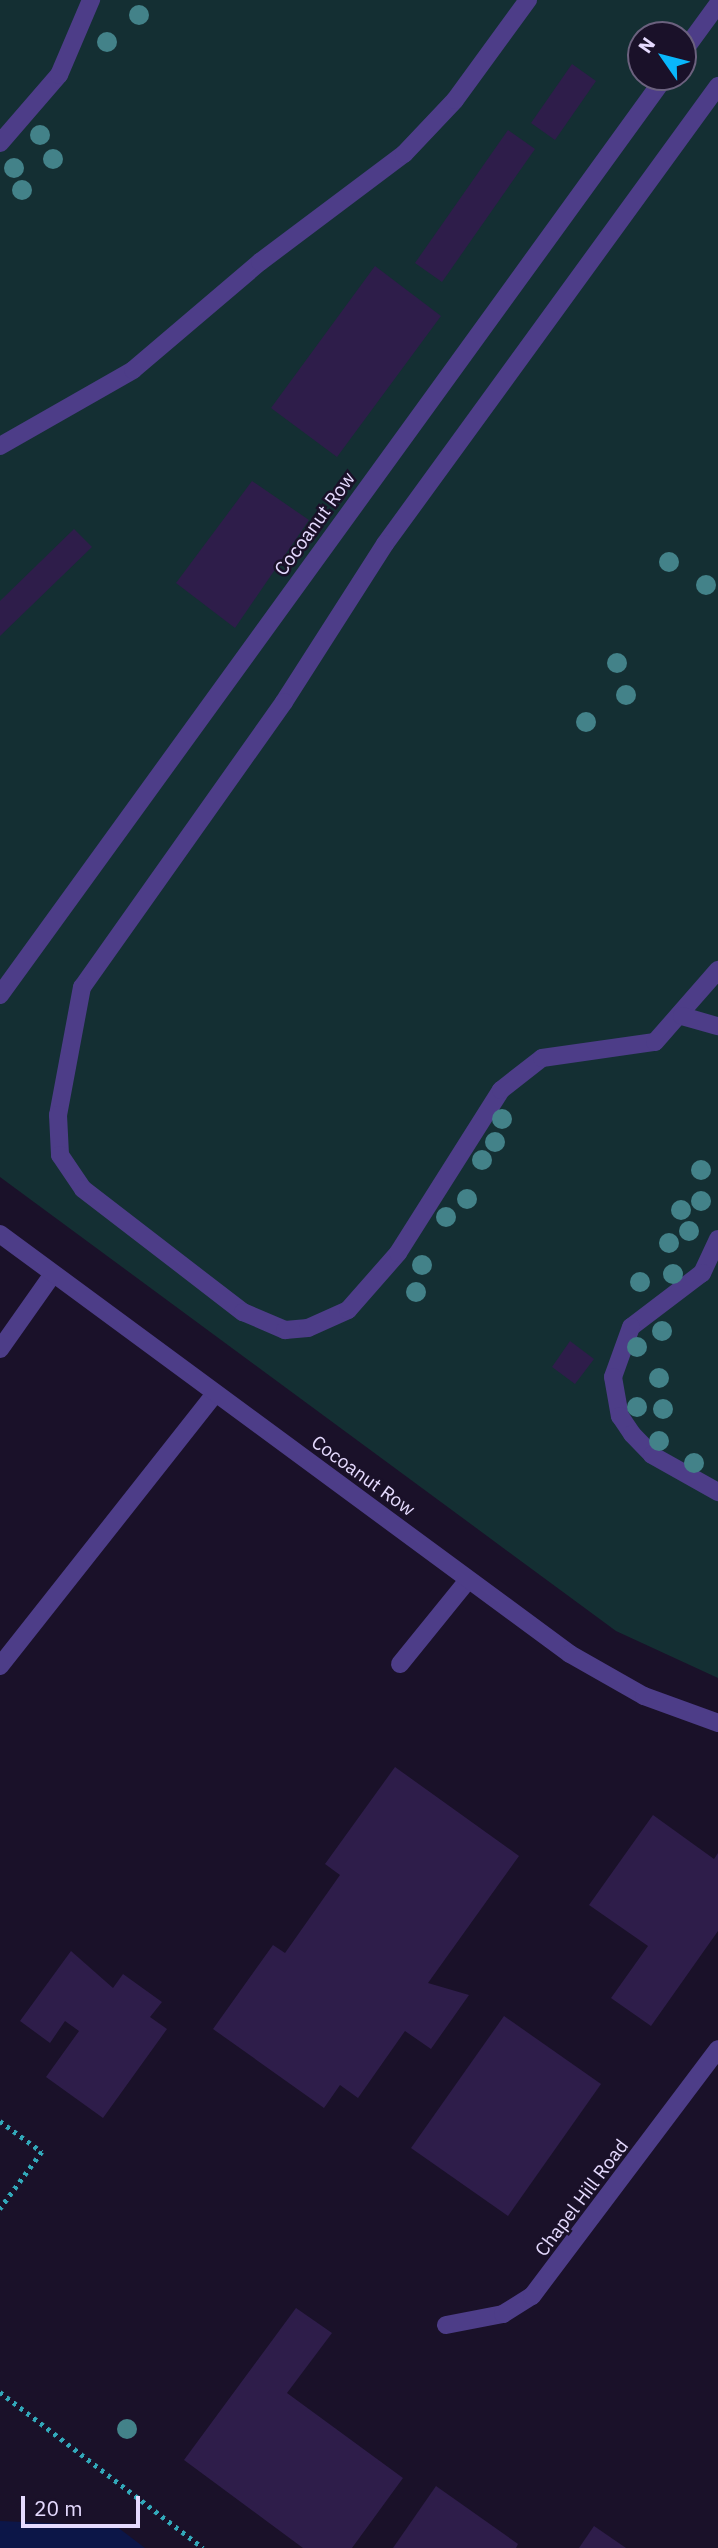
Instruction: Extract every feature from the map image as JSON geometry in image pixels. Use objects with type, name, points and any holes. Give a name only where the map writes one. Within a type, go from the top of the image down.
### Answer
[{"type":"street","points":[[0,143],[59,75],[92,0]]},
{"type":"street","points":[[0,446],[141,364],[260,261],[404,154],[455,100],[528,0]]},
{"type":"street","points":[[697,33],[718,4]]},
{"type":"street","points":[[718,86],[385,544],[284,702],[82,987],[58,1115],[60,1155],[83,1189],[243,1312],[285,1330],[308,1328],[348,1310],[371,1286],[440,1193],[485,1107],[521,1072],[564,1051],[638,1048],[682,1016],[718,970]]},
{"type":"street","name":"Cocoanut Row","points":[[0,995],[655,91]]},
{"type":"street","points":[[682,1016],[718,1026]]},
{"type":"street","name":"Cocoanut Row","points":[[0,1234],[593,1670],[718,1723]]},
{"type":"street","points":[[718,1240],[702,1273],[631,1327],[613,1377],[620,1416],[632,1434],[652,1455],[718,1492]]},
{"type":"street","points":[[0,1349],[53,1273]]},
{"type":"street","points":[[0,1666],[215,1394]]},
{"type":"street","points":[[400,1664],[468,1580]]},
{"type":"street","name":"Chapel Hill Road","points":[[446,2325],[503,2314],[538,2290],[718,2049]]},
{"type":"path","points":[[0,2121],[42,2152],[0,2208]]},
{"type":"path","points":[[0,2392],[202,2548]]},
{"type":"green space","points":[[0,0],[718,0],[718,1678],[616,1631],[0,1177]]},
{"type":"shaded area","points":[[0,2521],[116,2526],[145,2548],[0,2548]]},
{"type":"building","points":[[572,64],[596,81],[555,140],[531,123]]},
{"type":"building","points":[[508,130],[535,149],[442,282],[415,263]]},
{"type":"building","points":[[375,266],[441,316],[337,457],[271,408]]},
{"type":"building","points":[[252,481],[309,520],[235,628],[176,583]]},
{"type":"building","points":[[74,529],[92,547],[0,636],[0,601]]},
{"type":"building","points":[[570,1341],[594,1359],[575,1384],[552,1367]]},
{"type":"building","points":[[395,1767],[519,1856],[428,1983],[469,1995],[431,2049],[405,2031],[358,2098],[340,2085],[324,2108],[213,2029],[273,1945],[285,1953],[340,1875],[325,1864]]},
{"type":"building","points":[[653,1815],[714,1859],[718,1853],[718,1931],[651,2026],[611,1998],[648,1946],[589,1905]]},
{"type":"building","points":[[71,1951],[113,1988],[123,1974],[162,2002],[150,2017],[167,2029],[103,2118],[46,2077],[79,2031],[65,2021],[50,2043],[20,2021]]},
{"type":"building","points":[[504,2016],[601,2084],[508,2216],[411,2148]]},
{"type":"building","points":[[296,2308],[332,2333],[287,2393],[403,2478],[352,2548],[303,2548],[184,2460]]},
{"type":"building","points":[[436,2486],[518,2544],[516,2548],[393,2548]]},
{"type":"building","points":[[594,2526],[626,2548],[579,2548]]}]
